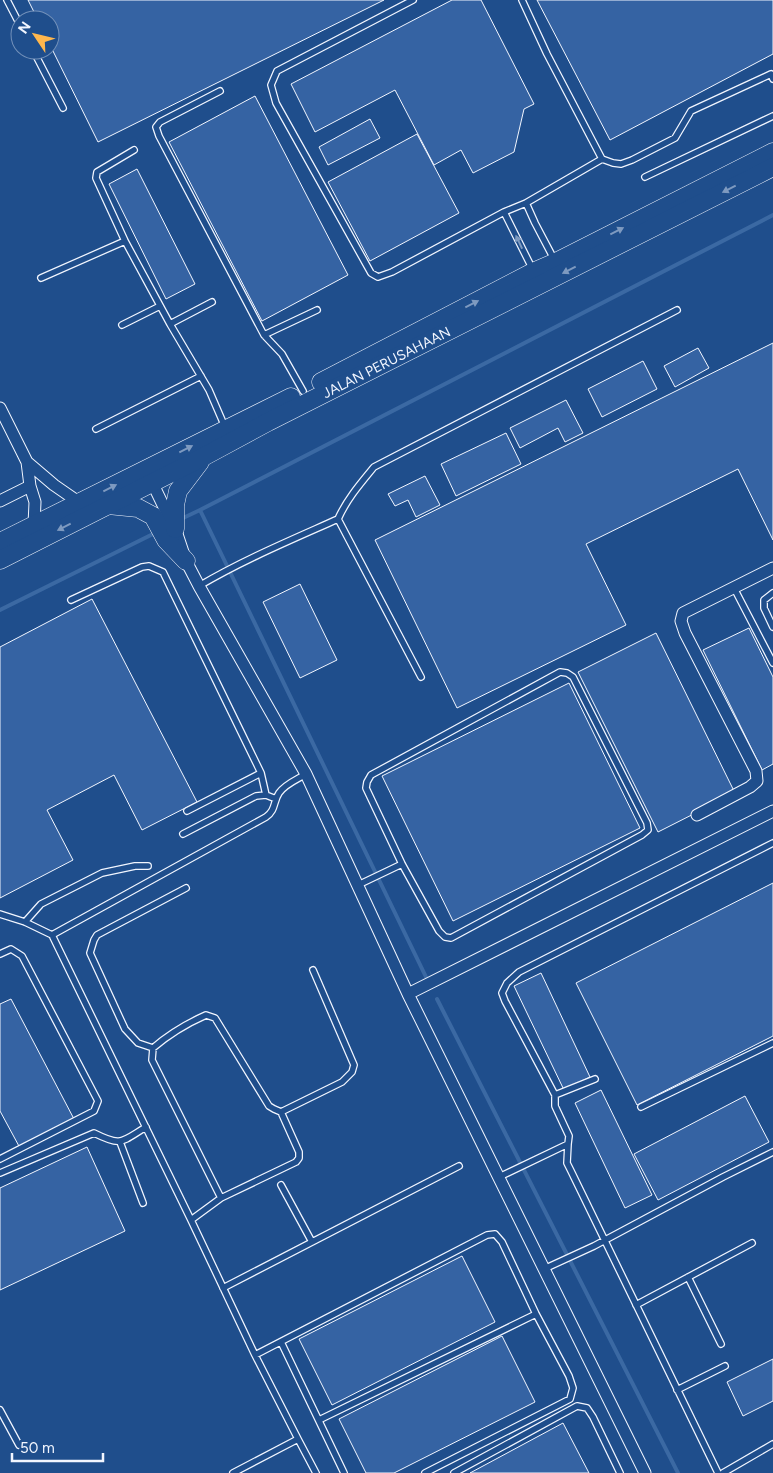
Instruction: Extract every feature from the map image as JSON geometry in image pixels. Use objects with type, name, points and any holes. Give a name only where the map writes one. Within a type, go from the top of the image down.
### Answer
[{"type":"main road","name":"JALAN PERUSAHAAN","points":[[0,560],[107,505],[226,429],[773,152]]},
{"type":"main road","name":"JALAN PERUSAHAAN","points":[[0,542],[80,503],[205,456],[268,422],[773,167]]},
{"type":"main road","points":[[164,510],[186,478],[205,456]]},
{"type":"main road","points":[[107,505],[164,510]]},
{"type":"main road","points":[[164,510],[186,561]]},
{"type":"main road","points":[[164,510],[173,534]]},
{"type":"street","points":[[0,408],[27,462],[30,486],[35,502],[34,525]]},
{"type":"street","points":[[27,462],[54,485],[80,503]]},
{"type":"street","points":[[149,477],[164,510]]},
{"type":"street","points":[[0,501],[30,486]]},
{"type":"street","points":[[186,561],[306,774],[363,883],[408,994],[645,1473]]},
{"type":"street","points":[[697,815],[757,781],[756,771],[685,633],[681,621],[683,613],[773,568]]},
{"type":"street","points":[[408,994],[773,811]]},
{"type":"lane","points":[[413,0],[277,70],[270,85],[276,103],[371,273],[378,277],[392,272],[504,212],[526,203],[602,159]]},
{"type":"lane","points":[[522,0],[547,54],[602,159],[613,163],[621,164],[632,160],[675,138],[691,111],[771,74],[773,79]]},
{"type":"lane","points":[[38,60],[63,108]]},
{"type":"lane","points":[[220,91],[160,122],[156,128],[264,335],[282,354],[303,391]]},
{"type":"lane","points":[[645,177],[773,116]]},
{"type":"lane","points":[[134,150],[97,172],[96,178],[125,241],[170,324],[209,390],[226,429]]},
{"type":"lane","points":[[526,203],[556,262]]},
{"type":"lane","points":[[504,212],[534,272]]},
{"type":"lane","points":[[41,278],[125,241]]},
{"type":"lane","points":[[170,324],[212,302]]},
{"type":"lane","points":[[122,325],[160,306]]},
{"type":"lane","points":[[264,335],[317,310]]},
{"type":"lane","points":[[199,586],[260,554],[338,519],[345,504],[374,467],[677,310]]},
{"type":"lane","points":[[96,429],[201,376]]},
{"type":"lane","points":[[338,519],[421,676]]},
{"type":"lane","points":[[72,600],[142,567],[149,566],[163,572],[262,773],[266,795]]},
{"type":"lane","points":[[734,588],[773,663]]},
{"type":"lane","points":[[773,593],[764,600],[764,608],[773,627]]},
{"type":"lane","points":[[560,672],[567,673],[573,677],[648,823],[648,830],[642,835],[451,938],[445,937],[438,931],[402,864],[366,788],[367,782],[372,775],[560,672]]},
{"type":"lane","points":[[187,811],[262,773]]},
{"type":"lane","points":[[52,935],[266,817],[272,813],[281,790],[306,774]]},
{"type":"lane","points":[[183,834],[256,796],[266,795],[276,800]]},
{"type":"lane","points":[[718,1473],[567,1162],[569,1136],[555,1106],[555,1095],[502,993],[507,983],[519,972],[773,843]]},
{"type":"lane","points":[[363,883],[402,864]]},
{"type":"lane","points":[[25,922],[41,904],[102,873],[135,866],[148,866]]},
{"type":"lane","points":[[153,1048],[138,1043],[125,1029],[90,952],[98,935],[186,888]]},
{"type":"lane","points":[[0,914],[25,922],[52,935],[192,1220],[255,1354],[316,1473]]},
{"type":"lane","points":[[0,954],[11,949],[22,956],[98,1101],[94,1111],[0,1159]]},
{"type":"lane","points":[[281,1112],[342,1082],[352,1072],[354,1065],[313,970]]},
{"type":"lane","points":[[192,1220],[221,1198],[296,1162],[299,1158],[299,1152],[281,1112],[270,1106],[215,1018],[206,1015],[161,1041],[153,1048],[152,1060],[221,1198]]},
{"type":"lane","points":[[641,1107],[773,1042]]},
{"type":"lane","points":[[555,1095],[595,1079]]},
{"type":"lane","points":[[0,1173],[94,1133],[111,1142],[120,1142],[146,1127]]},
{"type":"lane","points":[[120,1142],[143,1203]]},
{"type":"lane","points":[[499,1177],[568,1144]]},
{"type":"lane","points":[[544,1269],[562,1259],[594,1246],[773,1152]]},
{"type":"lane","points":[[223,1288],[459,1166]]},
{"type":"lane","points":[[281,1185],[312,1242]]},
{"type":"lane","points":[[255,1354],[487,1235],[495,1234],[502,1242],[536,1314],[569,1376],[573,1388],[570,1398],[426,1473]]},
{"type":"lane","points":[[636,1305],[752,1243]]},
{"type":"lane","points":[[688,1277],[722,1344]]},
{"type":"lane","points":[[319,1420],[536,1314]]},
{"type":"lane","points":[[281,1342],[344,1473]]},
{"type":"lane","points":[[677,1390],[725,1366]]},
{"type":"lane","points":[[454,1473],[577,1406],[586,1408],[593,1417],[620,1473]]},
{"type":"lane","points":[[0,1410],[19,1445]]},
{"type":"lane","points":[[233,1473],[298,1439]]},
{"type":"lane","points":[[723,1473],[773,1444]]},
{"type":"building","points":[[28,0],[384,0],[98,142],[57,60],[60,60],[60,10],[33,10]]},
{"type":"building","points":[[452,0],[481,0],[534,104],[524,109],[514,152],[473,173],[461,150],[434,165],[395,90],[315,132],[291,84]]},
{"type":"building","points":[[537,0],[773,0],[773,54],[610,140]]},
{"type":"building","points":[[255,96],[348,275],[262,321],[169,142]]},
{"type":"building","points":[[370,119],[380,138],[328,165],[319,147]]},
{"type":"building","points":[[417,134],[459,213],[370,261],[328,182]]},
{"type":"building","points":[[137,169],[195,284],[166,299],[109,184]]},
{"type":"building","points":[[773,343],[773,540],[738,469],[586,544],[626,625],[457,708],[375,540]]},
{"type":"building","points":[[698,348],[709,368],[675,387],[664,366]]},
{"type":"building","points":[[643,361],[657,389],[602,417],[588,389]]},
{"type":"building","points":[[566,400],[583,433],[565,442],[558,428],[520,448],[510,428]]},
{"type":"building","points":[[506,433],[521,464],[456,496],[441,464]]},
{"type":"building","points":[[425,476],[440,505],[416,517],[408,500],[395,506],[388,494]]},
{"type":"building","points":[[300,584],[337,660],[300,678],[263,602]]},
{"type":"building","points":[[92,599],[197,802],[142,830],[114,775],[47,810],[73,860],[0,898],[0,647]]},
{"type":"building","points":[[749,628],[773,677],[773,764],[762,770],[703,650]]},
{"type":"building","points":[[656,633],[735,793],[658,832],[578,672]]},
{"type":"building","points":[[569,683],[640,828],[453,921],[382,776]]},
{"type":"building","points":[[773,883],[773,1036],[637,1105],[576,983]]},
{"type":"building","points":[[541,973],[590,1077],[564,1090],[514,986]]},
{"type":"building","points":[[11,999],[74,1119],[20,1148],[0,1111],[0,1004]]},
{"type":"building","points":[[601,1090],[652,1195],[625,1208],[575,1103]]},
{"type":"building","points":[[745,1096],[769,1142],[658,1200],[634,1154]]},
{"type":"building","points":[[87,1147],[125,1231],[0,1290],[0,1188]]},
{"type":"building","points":[[462,1256],[495,1322],[332,1405],[299,1339]]},
{"type":"building","points":[[502,1336],[535,1402],[394,1473],[366,1473],[339,1419]]},
{"type":"building","points":[[773,1359],[773,1401],[743,1416],[727,1382]]},
{"type":"building","points":[[563,1423],[589,1473],[470,1473]]},
{"type":"waterway","points":[[426,977],[200,510],[773,215]]},
{"type":"waterway","points":[[181,519],[200,510]]},
{"type":"waterway","points":[[0,610],[157,532]]},
{"type":"waterway","points":[[437,999],[678,1473]]}]
